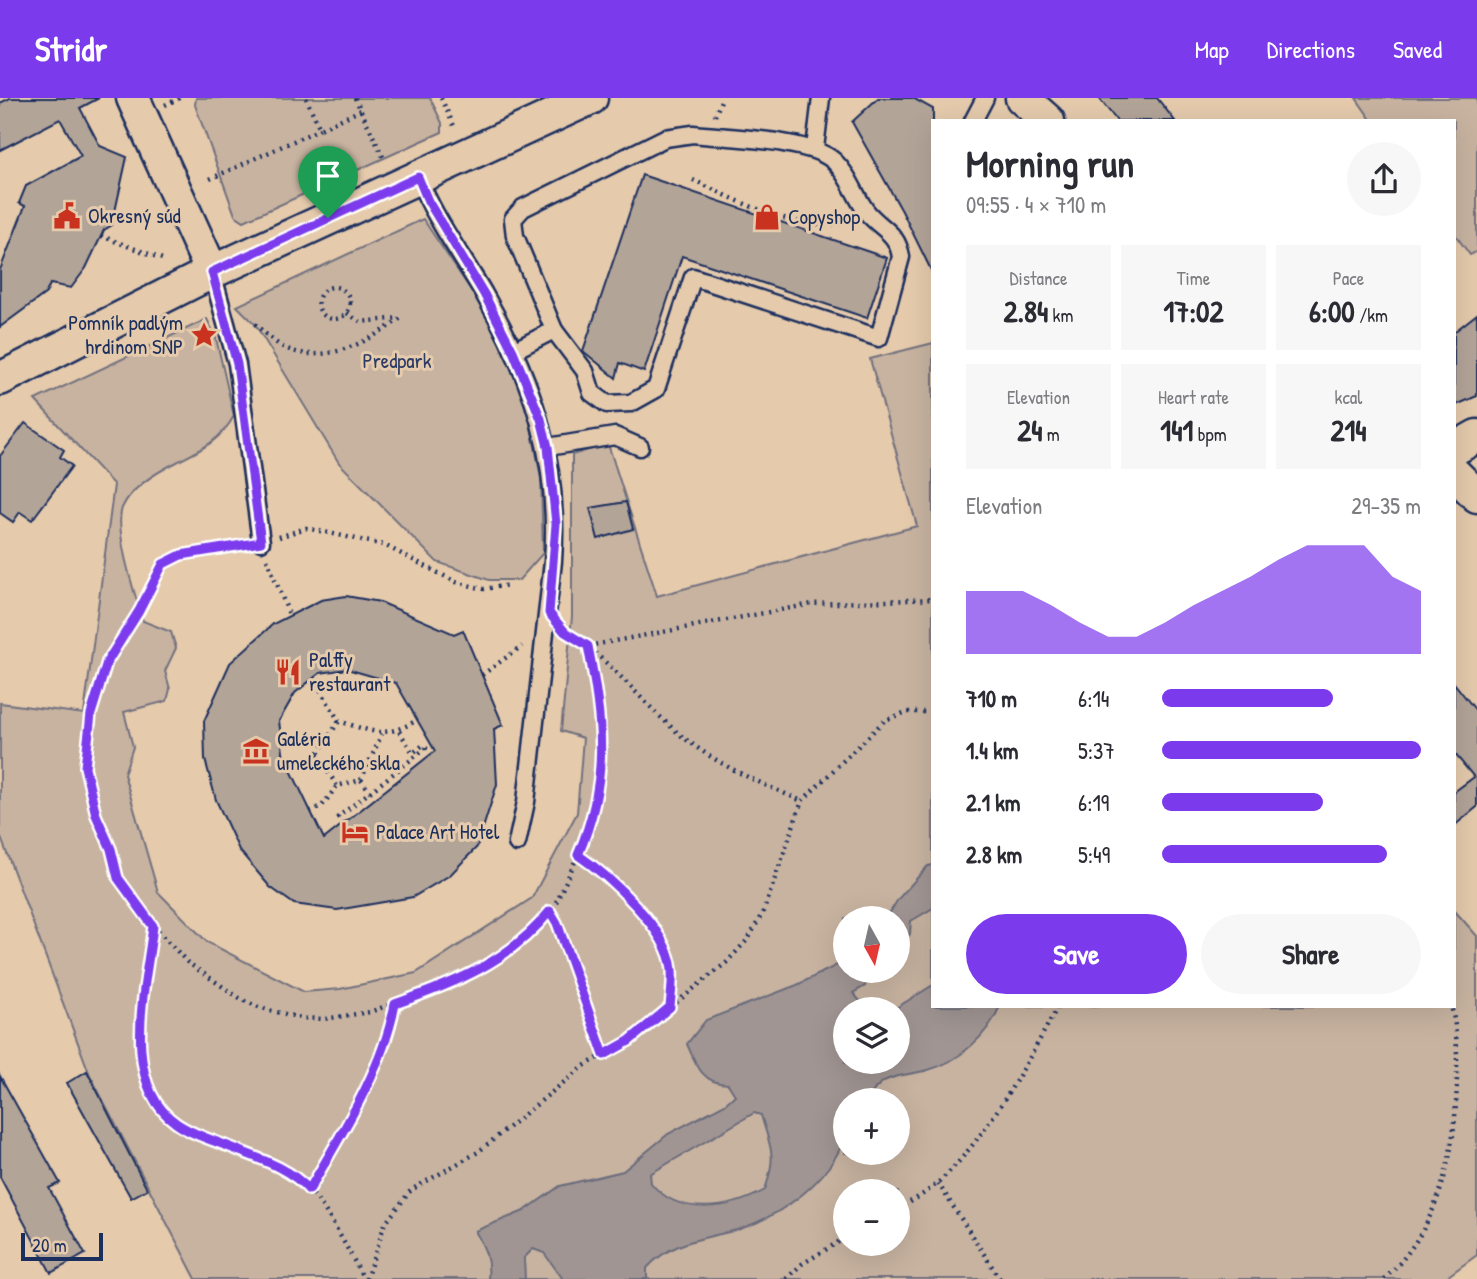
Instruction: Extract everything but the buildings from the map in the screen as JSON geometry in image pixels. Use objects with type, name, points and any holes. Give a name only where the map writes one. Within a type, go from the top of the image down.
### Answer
[{"type":"street","points":[[0,379],[212,272],[591,98]]},
{"type":"street","points":[[1022,98],[1046,119]]},
{"type":"street","points":[[150,103],[212,272]]},
{"type":"street","points":[[1456,448],[1477,436]]},
{"type":"street","points":[[1456,475],[1477,496]]},
{"type":"lane","points":[[815,148],[821,98]]},
{"type":"lane","points":[[974,119],[985,98]]},
{"type":"lane","points":[[692,134],[815,148],[835,162],[868,214],[882,223],[899,245],[901,257],[879,338],[692,276],[656,389],[631,403],[607,404],[592,393],[585,371],[554,330],[515,236],[513,219],[523,208],[665,138],[692,134]]},
{"type":"lane","points":[[418,177],[428,201],[484,294],[513,351],[532,393],[548,447],[556,524],[549,613],[526,802],[517,843]]},
{"type":"lane","points":[[212,272],[237,364],[261,542]]},
{"type":"lane","points":[[513,351],[554,330]]},
{"type":"lane","points":[[548,447],[615,436],[640,447]]},
{"type":"path","points":[[150,103],[180,98]]},
{"type":"path","points":[[306,98],[320,129]]},
{"type":"path","points":[[355,98],[387,164]]},
{"type":"path","points":[[441,98],[456,132]]},
{"type":"path","points":[[210,179],[361,110]]},
{"type":"path","points":[[693,180],[768,215],[832,227]]},
{"type":"path","points":[[102,236],[165,260]]},
{"type":"path","points":[[331,287],[346,292],[350,302],[347,313],[339,318],[324,316],[318,302],[322,292],[331,287]]},
{"type":"path","points":[[255,324],[286,349],[316,354],[360,344],[401,318],[361,322],[347,313]]},
{"type":"path","points":[[509,585],[484,589],[456,582],[384,545],[306,528],[261,542],[181,555],[163,564],[139,611],[107,662],[91,714],[85,767],[96,815],[111,849],[118,878],[153,926],[187,962],[242,1000],[261,1008],[301,1018],[324,1019],[348,1017],[395,1004],[496,962],[522,941],[550,911],[578,855],[595,805],[602,756],[599,699],[588,646]]},
{"type":"path","points":[[261,542],[290,617]]},
{"type":"path","points":[[588,646],[812,604],[931,599]]},
{"type":"path","points":[[549,613],[565,632],[588,646],[700,749],[740,775],[802,801]]},
{"type":"path","points":[[482,675],[529,641]]},
{"type":"path","points":[[313,678],[339,721],[382,734],[399,730],[417,720]]},
{"type":"path","points":[[365,1279],[385,1224],[411,1190],[478,1152],[557,1086],[629,1041],[726,963],[749,938],[764,910],[802,801],[884,721],[906,712],[931,712]]},
{"type":"path","points":[[303,766],[317,754],[339,721]]},
{"type":"path","points":[[344,823],[338,817],[426,748],[423,745],[413,753],[399,730]]},
{"type":"path","points":[[361,780],[382,734]]},
{"type":"path","points":[[317,754],[337,786]]},
{"type":"path","points":[[361,780],[370,792]]},
{"type":"path","points":[[310,811],[322,806],[337,786],[361,780]]},
{"type":"path","points":[[578,855],[594,866],[658,934],[672,968],[670,1007]]},
{"type":"path","points":[[550,911],[557,923],[604,1055]]},
{"type":"path","points":[[153,926],[140,1022],[144,1061],[155,1099],[176,1124],[280,1168],[309,1190],[365,1279]]},
{"type":"path","points":[[309,1190],[372,1071],[391,1023],[395,1004]]},
{"type":"path","points":[[910,1201],[951,1171],[993,1115],[1057,1008]]},
{"type":"path","points":[[1384,1279],[1416,1240],[1437,1200],[1450,1160],[1458,1098],[1457,1030],[1452,1008]]},
{"type":"path","points":[[938,1183],[1000,1279]]},
{"type":"path","points":[[786,1279],[802,1264],[833,1245]]},
{"type":"green space","points":[[196,98],[430,98],[442,123],[442,132],[244,221],[235,215],[195,105]]},
{"type":"green space","points":[[1356,98],[1477,98],[1477,251],[1470,255],[1456,236],[1456,119],[1371,119]]},
{"type":"green space","name":"Predpark","points":[[423,219],[489,317],[525,397],[541,478],[543,553],[519,580],[489,580],[437,562],[339,463],[255,324],[237,306]]},
{"type":"green space","points":[[207,319],[216,338],[234,416],[210,444],[139,486],[127,499],[120,516],[126,562],[143,621],[171,632],[176,648],[165,671],[170,689],[167,701],[124,712],[133,747],[124,774],[158,892],[207,942],[304,992],[340,989],[416,973],[532,898],[577,813],[583,738],[561,731],[572,616],[572,455],[608,444],[657,596],[917,526],[870,359],[931,344],[931,1008],[1456,1008],[1456,912],[1477,936],[1477,1255],[1444,1279],[196,1279],[90,1075],[0,835],[0,703],[84,714],[114,485],[35,400]]},
{"type":"shaded area","points":[[931,865],[931,909],[911,921],[910,934],[910,906],[894,906]]},
{"type":"shaded area","points":[[833,967],[833,984],[866,984],[853,993],[856,997],[833,997],[833,1074],[906,1074],[886,1080],[876,1088],[833,1088],[833,1160],[816,1182],[802,1195],[756,1223],[690,1242],[667,1252],[647,1268],[647,1279],[563,1279],[544,1253],[533,1249],[524,1258],[525,1279],[488,1279],[486,1254],[475,1231],[524,1211],[560,1186],[623,1171],[668,1134],[725,1104],[735,1095],[728,1084],[706,1077],[687,1044],[706,1020],[797,985]],"holes":[[[754,1113],[761,1115],[772,1159],[765,1190],[737,1202],[706,1207],[690,1206],[676,1202],[651,1183],[650,1174]]]},
{"type":"shaded area","points":[[931,986],[931,1008],[999,1008],[988,1027],[971,1046],[951,1061],[910,1073],[910,999]]},
{"type":"place","name":"Okresný súd","points":[[67,216]]},
{"type":"place","name":"Copyshop","points":[[767,217]]},
{"type":"place","name":"Pomník padlým hrdinom SNP","points":[[204,335]]},
{"type":"place","name":"Palffy restaurant","points":[[288,672]]},
{"type":"place","name":"Galéria umeleckého skla","points":[[256,751]]},
{"type":"place","name":"Palace Art Hotel","points":[[355,832]]},
{"type":"route","points":[[418,177],[428,201],[484,294],[513,351],[541,419],[553,483],[556,524],[549,613],[565,632],[588,646],[599,699],[602,727],[600,784],[588,831],[578,855],[594,866],[648,921],[667,951],[672,968],[670,1007],[629,1041],[604,1055],[557,923],[550,911],[515,948],[496,962],[395,1004],[391,1023],[372,1071],[309,1190],[280,1168],[176,1124],[164,1113],[155,1099],[149,1086],[140,1022],[153,926],[118,878],[111,849],[88,789],[85,767],[91,714],[107,662],[139,611],[163,564],[181,555],[261,542],[237,364],[212,272],[328,218],[418,177]]}]
